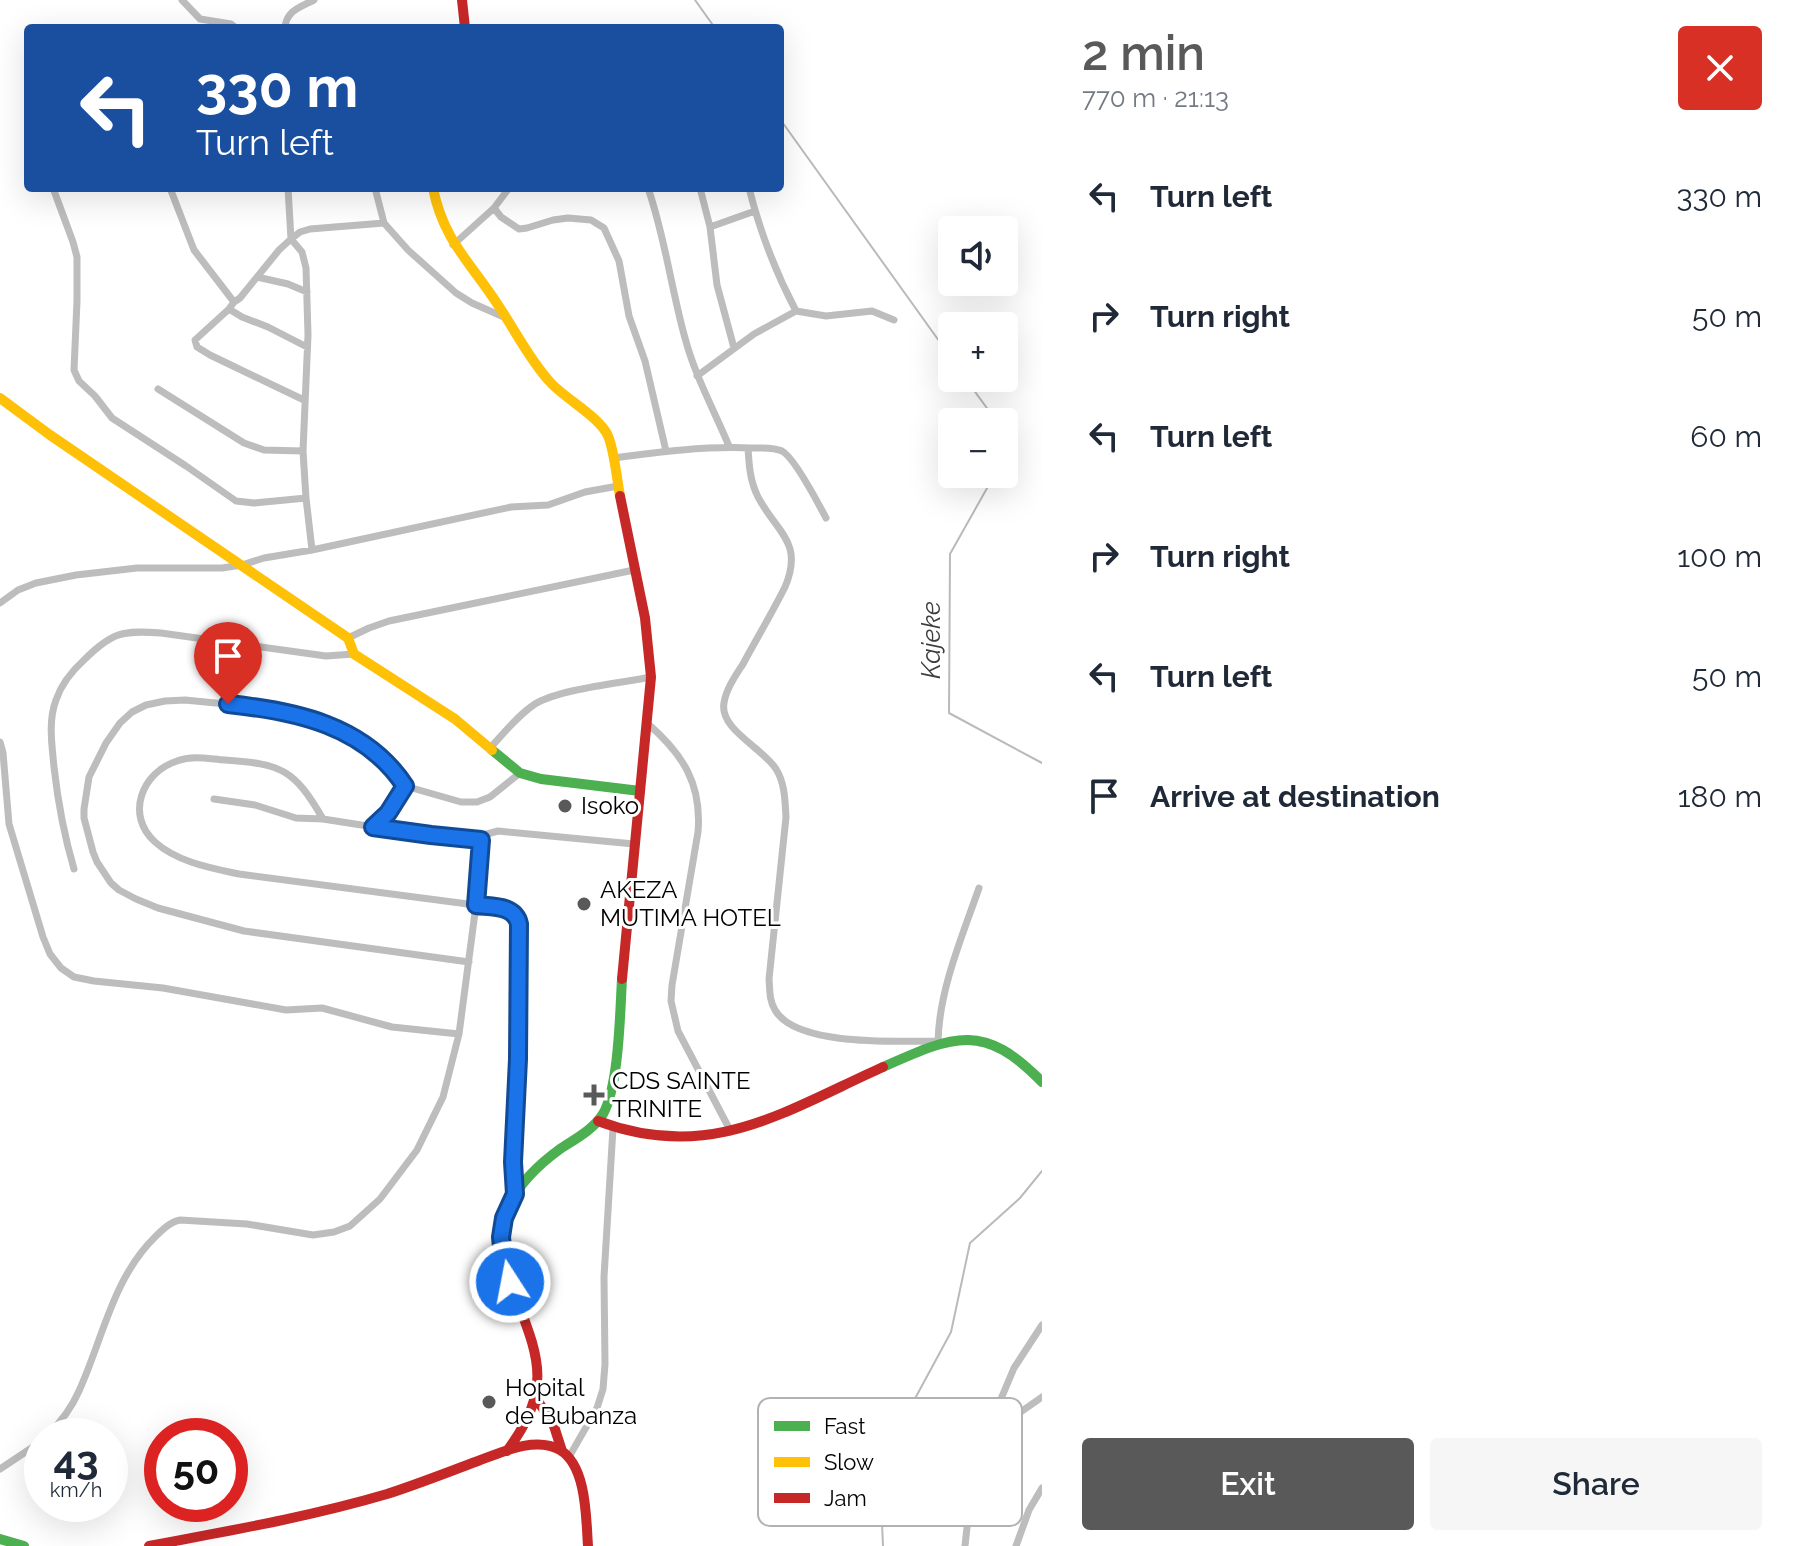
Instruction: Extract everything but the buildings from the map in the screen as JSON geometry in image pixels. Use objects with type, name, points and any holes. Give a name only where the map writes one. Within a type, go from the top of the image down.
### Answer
[{"type":"main road","points":[[462,0],[465,24]]},
{"type":"main road","points":[[434,192],[438,215],[453,245],[548,380],[601,425],[608,435],[647,629],[651,677],[610,1098],[598,1121],[537,1166],[515,1194],[504,1218],[501,1237],[503,1258],[535,1350],[538,1381],[537,1400],[526,1426],[507,1451]]},
{"type":"main road","points":[[0,398],[348,638],[354,654],[430,702],[476,735],[520,773],[541,779],[640,791]]},
{"type":"main road","points":[[598,1121],[613,1128],[648,1135],[692,1136],[731,1132],[757,1124],[938,1042],[981,1039],[996,1043],[1025,1063],[1042,1082]]},
{"type":"main road","points":[[537,1400],[551,1417],[565,1454],[579,1475],[588,1546]]},
{"type":"main road","points":[[152,1546],[377,1496],[507,1451],[535,1445],[553,1447],[565,1454]]},
{"type":"main road","points":[[0,1539],[24,1546]]},
{"type":"street","points":[[182,0],[200,19],[231,24]]},
{"type":"street","points":[[285,24],[291,12],[314,0]]},
{"type":"street","points":[[54,192],[77,257],[74,370],[79,381],[112,418],[234,500],[254,503],[306,498]]},
{"type":"street","points":[[172,192],[194,250],[231,306],[242,317],[307,347]]},
{"type":"street","points":[[288,192],[291,239],[304,255],[307,292],[303,451],[312,550]]},
{"type":"street","points":[[376,192],[384,223],[408,250],[456,293],[506,318]]},
{"type":"street","points":[[453,245],[494,208],[506,192]]},
{"type":"street","points":[[649,192],[697,376],[729,446]]},
{"type":"street","points":[[701,192],[710,227],[717,285],[734,348]]},
{"type":"street","points":[[750,192],[771,260],[796,311]]},
{"type":"street","points":[[494,208],[519,229],[568,218],[591,220],[604,228],[619,261],[629,316],[645,361],[666,451]]},
{"type":"street","points":[[710,227],[755,211]]},
{"type":"street","points":[[304,400],[210,355],[197,347],[195,340],[240,298],[295,235],[310,229],[384,223]]},
{"type":"street","points":[[257,277],[307,292]]},
{"type":"street","points":[[697,376],[734,348],[796,311],[826,316],[872,311],[894,320]]},
{"type":"street","points":[[158,389],[238,441],[264,450],[303,451]]},
{"type":"street","points":[[614,458],[729,446],[772,448],[789,457],[826,518]]},
{"type":"street","points":[[748,448],[752,485],[783,533],[793,560],[785,587],[723,704],[731,727],[768,758],[777,770],[785,798],[786,817],[769,979],[770,997],[776,1012],[786,1023],[814,1035],[938,1042],[942,1006],[979,888]]},
{"type":"street","points":[[0,603],[18,590],[36,583],[76,575],[137,568],[222,568],[242,565],[511,507],[548,505],[585,492],[618,486]]},
{"type":"street","points":[[348,638],[389,621],[634,570]]},
{"type":"street","points":[[74,869],[60,815],[51,721],[55,700],[65,682],[78,665],[107,640],[119,633],[135,631],[326,656],[354,654]]},
{"type":"street","points":[[490,748],[536,704],[564,694],[651,677]]},
{"type":"street","points":[[469,962],[244,931],[158,908],[128,895],[111,883],[97,862],[84,818],[89,777],[120,723],[146,705],[165,701],[205,701],[275,709],[320,722],[364,744],[383,758],[405,786],[461,802],[477,802],[490,797],[520,773]]},
{"type":"street","points":[[647,723],[673,748],[685,765],[698,798],[698,832],[671,1001],[678,1031],[731,1132]]},
{"type":"street","points":[[0,742],[9,824],[43,937],[50,954],[61,968],[74,977],[163,988],[286,1010],[322,1008],[392,1027],[459,1034]]},
{"type":"street","points":[[323,819],[302,785],[287,773],[253,762],[191,757],[175,761],[149,779],[138,805],[146,833],[155,843],[171,854],[214,869],[476,905],[513,912],[518,917],[515,1194]]},
{"type":"street","points":[[373,827],[388,813],[405,786]]},
{"type":"street","points":[[214,799],[255,805],[296,818],[481,840]]},
{"type":"street","points":[[62,1418],[78,1394],[119,1287],[142,1249],[159,1232],[174,1221],[196,1219],[313,1235],[334,1232],[350,1226],[380,1199],[417,1150],[443,1097],[459,1034],[481,840],[487,834],[498,831],[634,844]]},
{"type":"street","points":[[565,1454],[597,1408],[603,1389],[604,1277],[613,1128]]},
{"type":"street","points":[[1001,1398],[1014,1368],[1042,1325]]},
{"type":"street","points":[[1022,1411],[1042,1397]]},
{"type":"street","points":[[0,1469],[24,1453]]},
{"type":"street","points":[[1016,1546],[1029,1510],[1042,1488]]},
{"type":"street","points":[[965,1546],[967,1526]]},
{"type":"waterway","name":"Kajeke","points":[[695,0],[712,24]]},
{"type":"waterway","name":"Kajeke","points":[[784,125],[938,339]]},
{"type":"waterway","name":"Kajeke","points":[[975,392],[987,408]]},
{"type":"waterway","name":"Kajeke","points":[[987,488],[950,554],[949,713],[1042,763]]},
{"type":"waterway","points":[[915,1398],[951,1332],[970,1243],[1020,1198],[1042,1171]]},
{"type":"waterway","points":[[882,1526],[883,1546]]},
{"type":"traffic: fast","points":[[492,750],[520,773],[541,779],[640,791]]},
{"type":"traffic: fast","points":[[510,1281],[502,1240],[509,1206],[529,1176],[594,1125],[608,1102],[618,1049],[622,979]]},
{"type":"traffic: fast","points":[[883,1067],[929,1048],[967,1040],[984,1042],[1002,1050],[1042,1082]]},
{"type":"traffic: fast","points":[[0,1539],[24,1546]]},
{"type":"traffic: slow","points":[[434,192],[451,237],[535,364],[556,388],[604,429],[612,449],[620,496]]},
{"type":"traffic: slow","points":[[0,398],[348,638],[354,654],[455,719],[492,750]]},
{"type":"traffic: jam","points":[[462,0],[465,24]]},
{"type":"traffic: jam","points":[[620,496],[645,618],[651,677],[622,979]]},
{"type":"traffic: jam","points":[[598,1121],[638,1133],[676,1137],[711,1134],[745,1127],[778,1115],[883,1067]]},
{"type":"traffic: jam","points":[[507,1451],[523,1427],[537,1386],[534,1348],[510,1281]]},
{"type":"traffic: jam","points":[[537,1400],[553,1423],[562,1451]]},
{"type":"traffic: jam","points":[[149,1546],[358,1502],[530,1445],[551,1446],[560,1450],[575,1468],[583,1494],[588,1546]]},
{"type":"place","name":"Isoko","points":[[565,806]]},
{"type":"place","name":"AKEZA MUTIMA HOTEL","points":[[584,904]]},
{"type":"place","name":"CDS SAINTE TRINITE","points":[[594,1095]]},
{"type":"place","name":"Hopital de Bubanza","points":[[489,1402]]},
{"type":"route","points":[[228,704],[275,709],[320,722],[364,744],[383,758],[405,786],[388,813],[373,827],[481,840],[476,905],[513,912],[519,924],[518,1059],[513,1162],[515,1194],[504,1218],[501,1237],[510,1282]]}]
